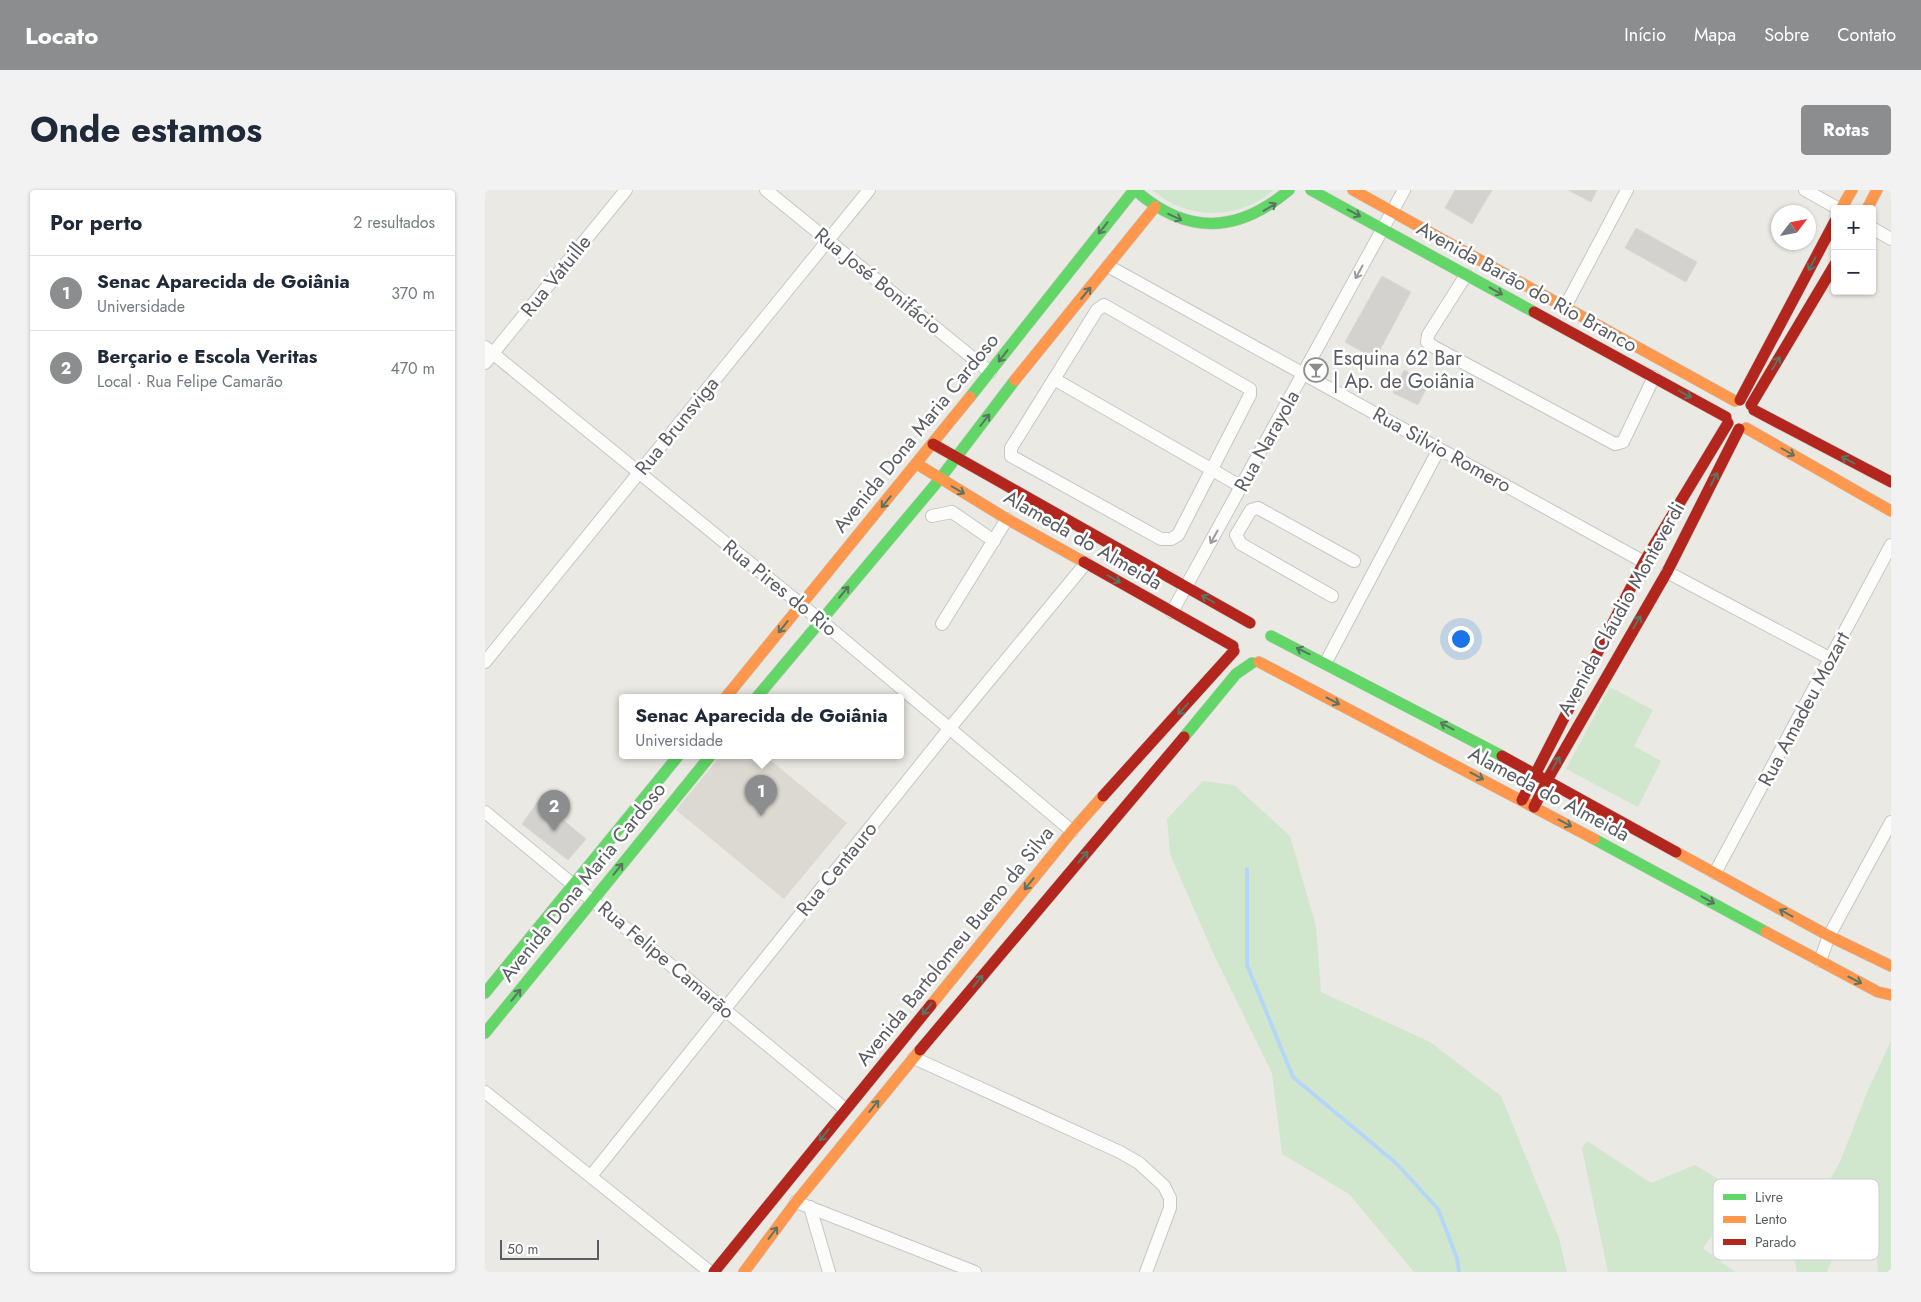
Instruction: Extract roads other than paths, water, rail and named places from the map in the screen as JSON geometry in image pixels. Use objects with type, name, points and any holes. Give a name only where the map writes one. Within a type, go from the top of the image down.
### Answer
[{"type":"street","name":"Rua Vatuille","points":[[488,355],[626,190]]},
{"type":"street","name":"Rua José Bonifácio","points":[[766,190],[990,372]]},
{"type":"street","name":"Rua Brunsviga","points":[[485,662],[869,190]]},
{"type":"street","points":[[1134,190],[1155,208],[1184,221],[1215,225],[1247,219],[1275,205],[1289,190]]},
{"type":"street","name":"Avenida Dona Maria Cardoso","points":[[728,694],[917,464],[1134,190]]},
{"type":"street","name":"Avenida Barão do Rio Branco","points":[[1311,190],[1654,377],[1742,428]]},
{"type":"street","name":"Avenida Barão do Rio Branco","points":[[1353,190],[1565,307],[1891,482]]},
{"type":"street","name":"Rua Narayola","points":[[1172,612],[1405,190]]},
{"type":"street","points":[[1565,307],[1627,190]]},
{"type":"street","points":[[1805,190],[1833,205]]},
{"type":"street","points":[[1843,205],[1852,190]]},
{"type":"street","points":[[1869,205],[1877,190]]},
{"type":"street","points":[[759,694],[939,480],[1037,352],[1155,208]]},
{"type":"street","points":[[1745,404],[1831,229]]},
{"type":"street","points":[[1876,230],[1891,239]]},
{"type":"street","name":"Rua Silvio Romero","points":[[1108,266],[1644,562]]},
{"type":"street","points":[[1745,404],[1831,270]]},
{"type":"street","points":[[1466,275],[1428,335],[1427,342],[1434,346],[1615,444],[1623,442],[1654,377]]},
{"type":"street","points":[[1107,305],[1249,389],[1250,395],[1211,470],[1178,535],[1166,540],[1015,460],[1011,456],[1011,448],[1097,310],[1107,305]]},
{"type":"street","name":"Rua Pires do Rio","points":[[488,355],[639,473],[820,620],[1072,831]]},
{"type":"street","points":[[1054,379],[1242,487]]},
{"type":"street","name":"Avenida Cláudio Monteverdi","points":[[1522,800],[1644,562],[1727,420],[1727,407],[1745,404],[1753,420],[1742,428],[1667,572],[1534,806]]},
{"type":"street","points":[[1742,428],[1891,511]]},
{"type":"street","name":"Alameda do Almeida","points":[[933,444],[1250,623]]},
{"type":"street","points":[[1325,662],[1439,449]]},
{"type":"street","name":"Alameda do Almeida","points":[[917,464],[939,480],[1172,612],[1235,641]]},
{"type":"street","points":[[1332,596],[1241,544],[1236,535],[1251,510],[1258,508],[1354,561]]},
{"type":"street","points":[[932,516],[952,512],[994,541]]},
{"type":"street","points":[[1227,514],[1244,522]]},
{"type":"street","points":[[942,624],[1007,519]]},
{"type":"street","name":"Rua Amadeu Mozart","points":[[1715,874],[1891,545]]},
{"type":"street","name":"Rua Centauro","points":[[591,1176],[949,729],[1086,563]]},
{"type":"street","points":[[1667,572],[1831,659]]},
{"type":"street","points":[[1250,623],[1263,626],[1271,636],[1272,646],[1267,656],[1255,662],[1241,660],[1235,641],[1240,627],[1250,623]]},
{"type":"street","name":"Alameda do Almeida","points":[[1271,636],[1325,662],[1536,775],[1829,936],[1891,966]]},
{"type":"street","name":"Avenida Bartolomeu Bueno da Silva","points":[[712,1272],[1072,831],[1235,641]]},
{"type":"street","name":"Alameda do Almeida","points":[[1255,662],[1534,806],[1878,992],[1891,995]]},
{"type":"street","name":"Avenida Bartolomeu Bueno da Silva","points":[[744,1272],[796,1202],[914,1058],[1236,674],[1255,662]]},
{"type":"street","name":"Avenida Dona Maria Cardoso","points":[[485,993],[676,759]]},
{"type":"street","name":"Avenida Dona Maria Cardoso","points":[[485,1033],[708,759]]},
{"type":"street","name":"Rua Felipe Camarão","points":[[485,812],[845,1109]]},
{"type":"street","points":[[1821,961],[1829,936],[1891,822]]},
{"type":"street","points":[[914,1058],[1120,1152],[1153,1174],[1164,1186],[1170,1198],[1170,1208],[1146,1272]]},
{"type":"street","points":[[485,1092],[712,1272]]},
{"type":"street","points":[[796,1202],[975,1272]]},
{"type":"street","points":[[810,1207],[829,1272]]},
{"type":"waterway","points":[[1247,869],[1247,965],[1293,1077],[1397,1164],[1438,1209],[1457,1258],[1459,1272]]},
{"type":"place","name":"Esquina 62 Bar | Ap. de Goiânia","points":[[1316,370]]},
{"type":"place","name":"Senac Aparecida de Goiânia","points":[[761,816]]},
{"type":"place","name":"Berçario e Escola Veritas","points":[[554,831]]}]
